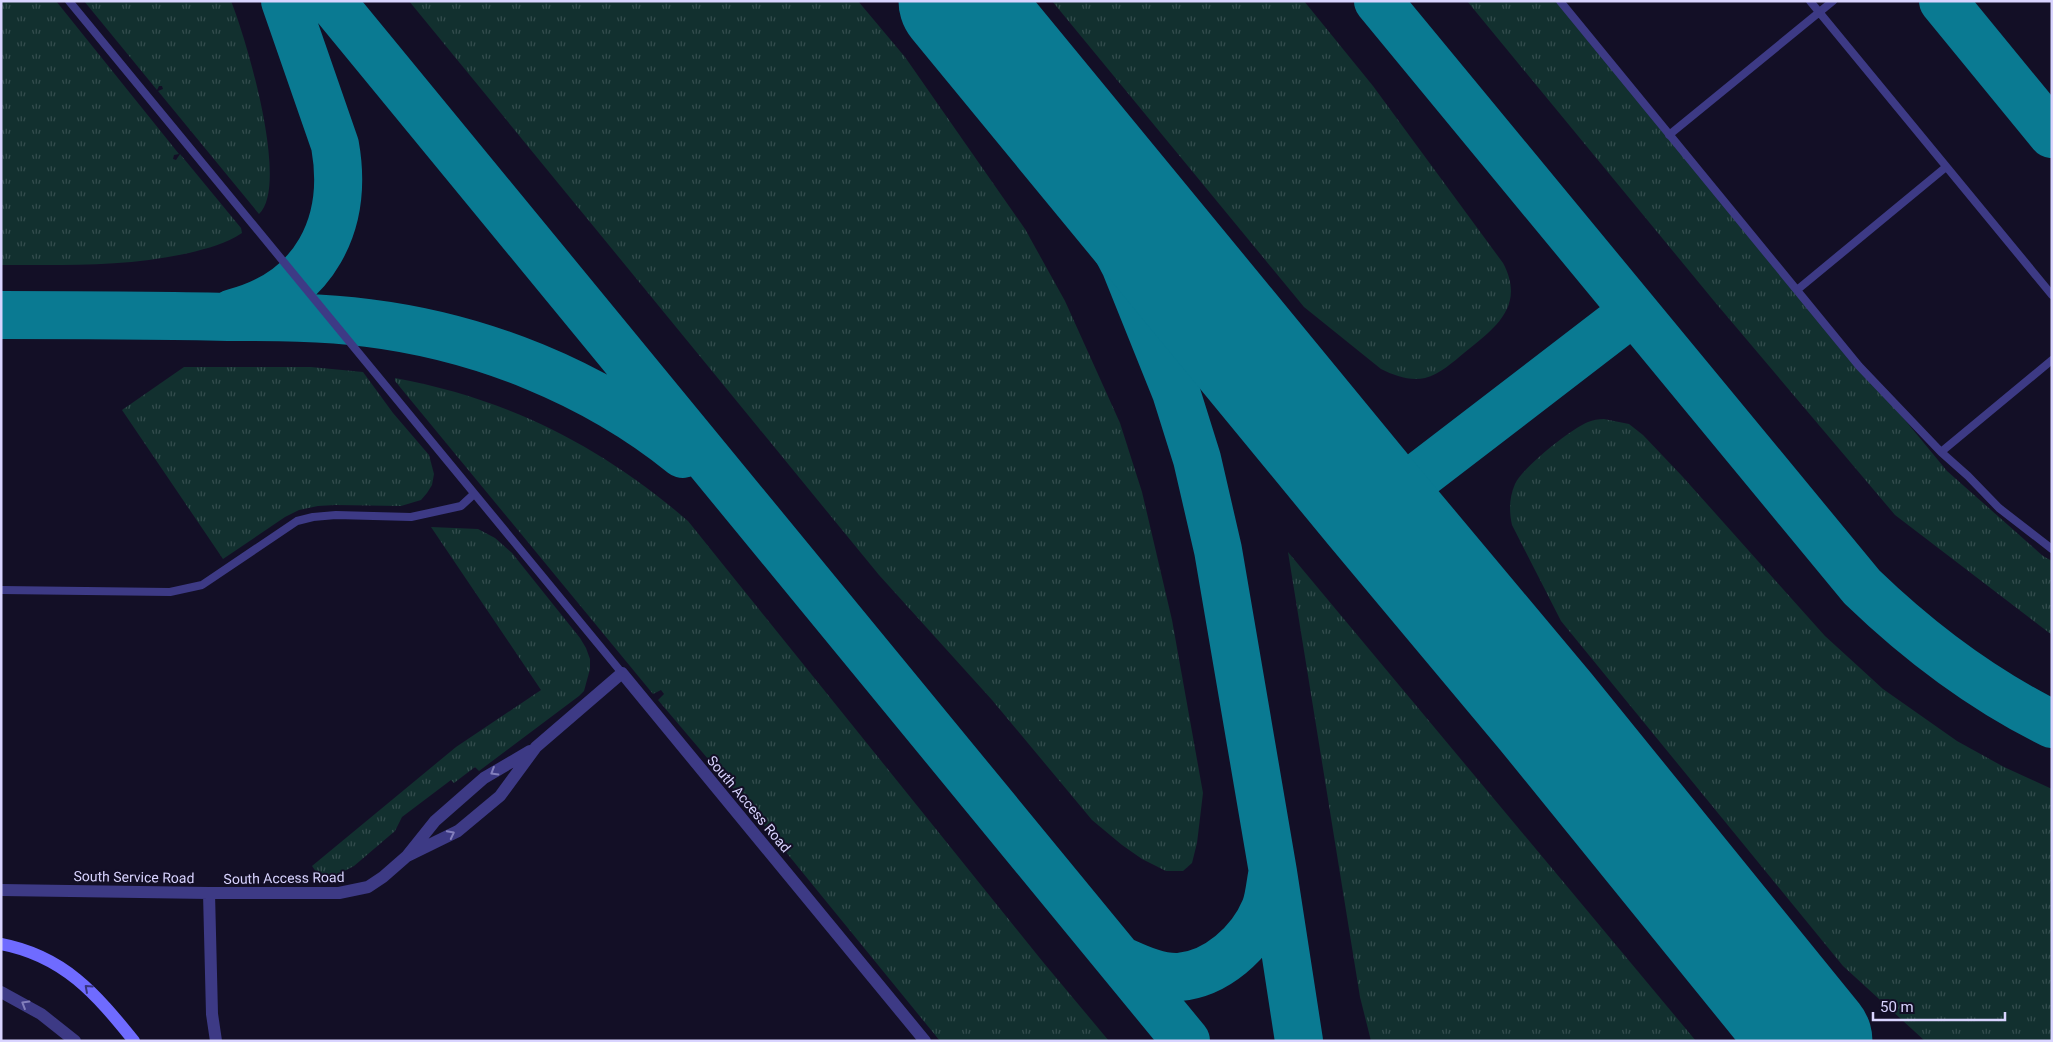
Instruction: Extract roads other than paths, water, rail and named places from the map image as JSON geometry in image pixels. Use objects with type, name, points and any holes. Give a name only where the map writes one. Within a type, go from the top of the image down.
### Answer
[{"type":"street","name":"South Access Road","points":[[209,893],[339,893],[368,887],[383,877],[407,856],[436,821],[484,778],[536,747],[622,673],[925,1041]]},
{"type":"street","name":"South Access Road","points":[[407,856],[458,831],[500,796],[536,747]]},
{"type":"street","name":"South Service Road","points":[[1,890],[209,893],[212,1014],[216,1041]]},
{"type":"street","points":[[1,944],[25,950],[47,960],[72,975],[100,999],[134,1041]]},
{"type":"street","points":[[1,992],[41,1014],[75,1041]]},
{"type":"lane","points":[[69,1],[622,673]]},
{"type":"lane","points":[[1560,1],[1669,135],[1735,212],[1797,290],[1861,365],[1941,452],[1999,508],[2052,549]]},
{"type":"lane","points":[[1810,1],[2052,294]]},
{"type":"lane","points":[[1669,135],[1833,1]]},
{"type":"lane","points":[[1797,290],[1946,167]]},
{"type":"lane","points":[[1941,452],[2052,360]]},
{"type":"lane","points":[[1,590],[170,592],[202,585],[296,521],[336,515],[411,517],[461,506],[474,494]]}]
